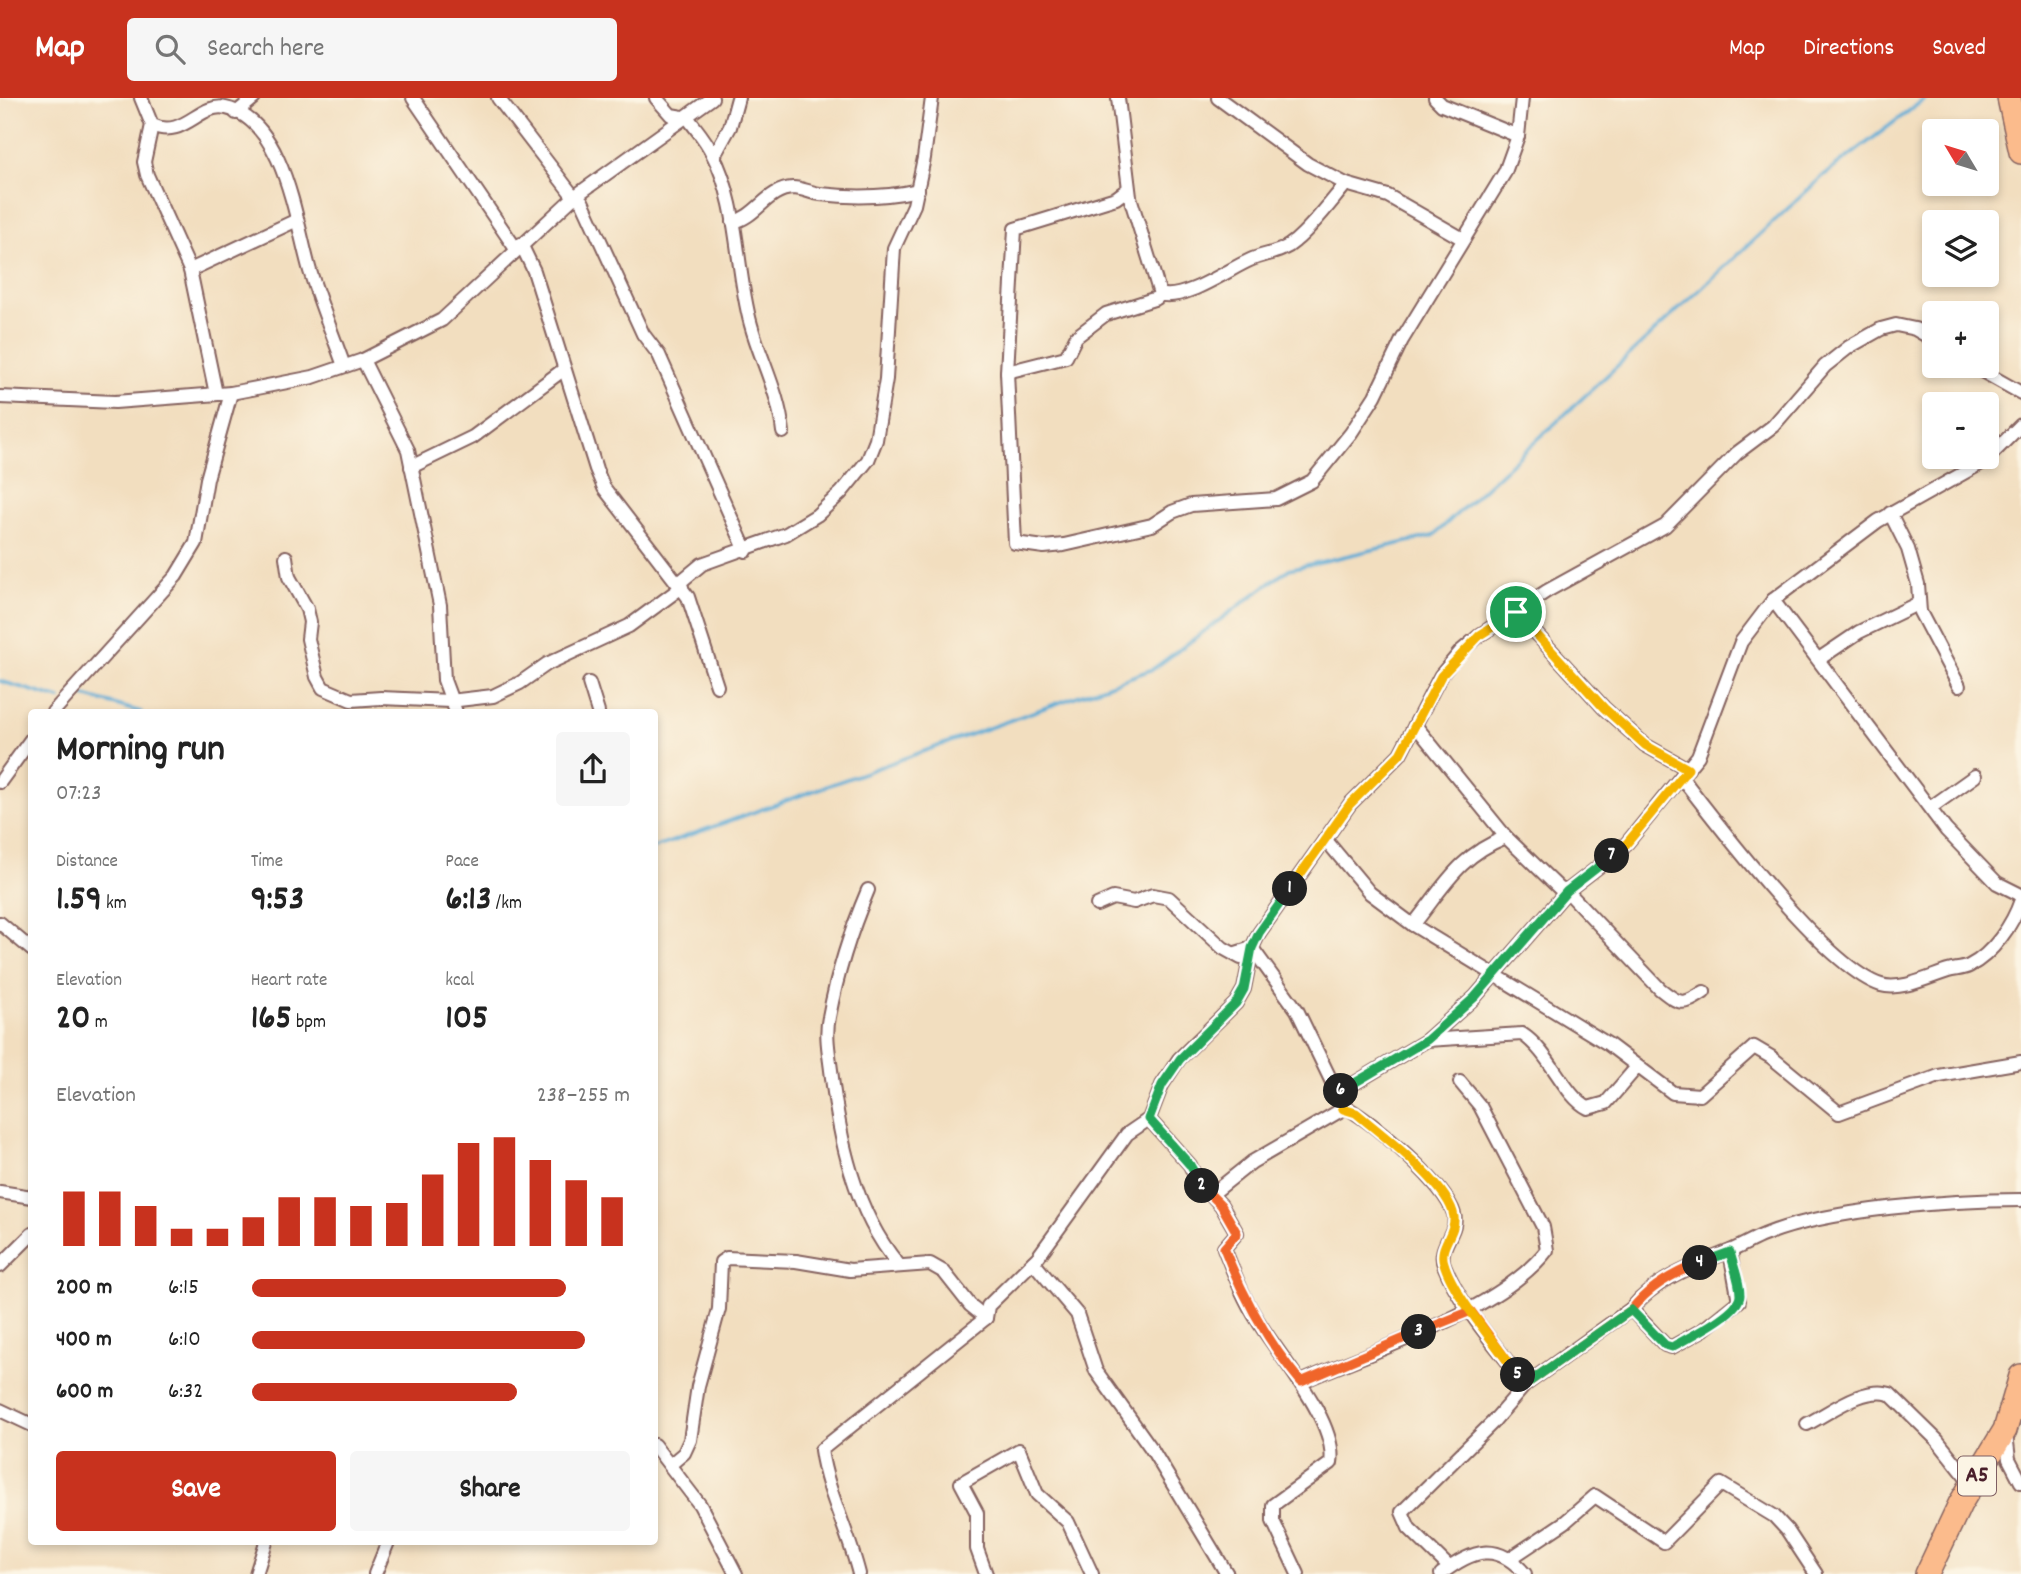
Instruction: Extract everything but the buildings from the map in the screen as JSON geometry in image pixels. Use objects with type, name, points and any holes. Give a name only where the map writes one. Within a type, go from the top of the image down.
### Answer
[{"type":"highway","points":[[2009,98],[2021,152]]},
{"type":"highway","name":"A5","points":[[1927,1574],[1972,1484],[2005,1430],[2021,1376]]},
{"type":"street","points":[[141,98],[152,125],[144,162],[147,175],[190,270],[216,394]]},
{"type":"street","points":[[236,113],[254,98]]},
{"type":"street","points":[[413,98],[534,271],[563,370],[604,488],[688,597],[717,686]]},
{"type":"street","points":[[498,98],[574,197],[582,201],[589,212],[643,334],[659,355],[746,551]]},
{"type":"street","points":[[656,98],[671,115],[688,118],[714,156],[733,222],[750,323],[780,407],[783,432]]},
{"type":"street","points":[[0,397],[115,402],[232,393],[313,377],[363,360],[442,320],[574,197],[688,118],[712,98]]},
{"type":"street","points":[[714,156],[730,127],[738,98]]},
{"type":"street","points":[[286,557],[289,576],[307,610],[310,622],[308,639],[317,677],[323,688],[351,700],[381,698],[453,706],[493,696],[520,684],[547,664],[629,626],[702,564],[746,551],[786,534],[817,515],[841,493],[868,460],[876,440],[886,379],[894,248],[918,190],[932,98]]},
{"type":"street","points":[[1118,98],[1128,189],[1160,294]]},
{"type":"street","points":[[1218,98],[1308,164],[1346,184],[1388,196],[1463,239]]},
{"type":"street","points":[[1435,98],[1443,105],[1518,136]]},
{"type":"street","points":[[1128,189],[1116,198],[1015,229],[1007,372],[1014,543],[1044,547],[1064,545],[1152,525],[1172,512],[1191,505],[1276,499],[1312,481],[1351,433],[1463,239],[1505,172],[1518,136],[1522,98]]},
{"type":"street","points":[[152,125],[162,130],[176,128],[211,109],[224,108],[236,113],[262,132],[277,159],[311,273],[344,366]]},
{"type":"street","points":[[1160,294],[1166,296],[1181,293],[1251,260],[1282,250],[1301,235],[1346,184]]},
{"type":"street","points":[[733,222],[746,219],[761,203],[780,191],[796,187],[854,198],[893,196],[918,190]]},
{"type":"street","points":[[190,270],[297,220]]},
{"type":"street","points":[[1007,372],[1066,357],[1076,337],[1106,314],[1157,298],[1160,294]]},
{"type":"street","points":[[859,1574],[850,1536],[823,1465],[821,1450],[986,1318],[988,1306],[1033,1262],[1127,1134],[1149,1119],[1162,1085],[1180,1059],[1236,1003],[1244,989],[1252,948],[1273,911],[1350,804],[1400,754],[1441,676],[1461,652],[1516,612],[1591,566],[1665,526],[1737,453],[1773,426],[1825,366],[1849,347],[1881,329],[1896,325],[1922,333]]},
{"type":"street","points":[[363,360],[402,435],[411,467],[440,605],[441,661],[453,706]]},
{"type":"street","points":[[411,467],[472,437],[563,370]]},
{"type":"street","points":[[1994,378],[2021,393]]},
{"type":"street","points":[[56,709],[176,576],[196,543],[207,479],[232,393]]},
{"type":"street","points":[[1338,1093],[1427,1040],[1475,997],[1518,944],[1554,909],[1567,891],[1623,848],[1685,773],[1709,732],[1741,642],[1773,600],[1891,513],[1985,461],[2021,425]]},
{"type":"street","points":[[1891,513],[1908,549],[1919,603],[1931,636],[1959,686]]},
{"type":"street","points":[[1516,612],[1604,708],[1645,745],[1685,773],[1758,872],[1817,937],[1865,978],[1883,986],[1920,980],[1969,966],[1989,950],[2014,919],[2021,898],[1997,883],[1930,808],[1773,600]]},
{"type":"street","points":[[1819,659],[1859,632],[1919,603]]},
{"type":"street","points":[[589,683],[597,709]]},
{"type":"street","points":[[1415,725],[1506,837],[1560,889],[1567,891],[1670,997],[1678,1002],[1688,1003],[1704,992]]},
{"type":"street","points":[[0,782],[28,744]]},
{"type":"street","points":[[1930,808],[1975,776]]},
{"type":"street","points":[[1413,925],[1464,860],[1485,845],[1506,837]]},
{"type":"street","points":[[1325,839],[1370,893],[1413,925],[1608,1044],[1674,1093],[1700,1095],[1750,1049],[1759,1048],[1839,1113],[1939,1076],[2021,1062]]},
{"type":"street","points":[[868,890],[853,926],[829,1017],[827,1035],[833,1082],[852,1177],[885,1249],[898,1264]]},
{"type":"street","points":[[1097,905],[1113,898],[1134,902],[1153,895],[1162,895],[1179,906],[1223,948],[1236,953],[1250,966]]},
{"type":"street","points":[[0,923],[28,947]]},
{"type":"street","points":[[1236,953],[1252,948]]},
{"type":"street","points":[[1252,948],[1297,1010],[1338,1093],[1343,1109]]},
{"type":"street","points":[[1427,1040],[1522,1034],[1555,1067],[1578,1103],[1588,1108],[1597,1108],[1606,1103],[1637,1067]]},
{"type":"street","points":[[1301,1382],[1471,1311],[1537,1262],[1547,1250],[1547,1241],[1480,1106],[1460,1082]]},
{"type":"street","points":[[1212,1194],[1252,1162],[1343,1109],[1356,1113],[1422,1169],[1440,1192],[1454,1215],[1454,1227],[1443,1253],[1444,1264],[1471,1311],[1525,1385]]},
{"type":"street","points":[[1149,1119],[1190,1165],[1237,1233],[1224,1248],[1243,1295],[1281,1357],[1301,1382],[1316,1410],[1332,1455],[1325,1469],[1273,1505],[1273,1521],[1298,1574]]},
{"type":"street","points":[[0,1192],[28,1196]]},
{"type":"street","points":[[1525,1574],[1511,1558],[1479,1552],[1445,1571],[1409,1528],[1402,1512],[1492,1423],[1525,1385],[1631,1310],[1642,1295],[1667,1278],[1765,1234],[1820,1220],[1906,1207],[2021,1200]]},
{"type":"street","points":[[0,1266],[28,1238]]},
{"type":"street","points":[[1631,1310],[1665,1345],[1672,1347],[1704,1329],[1739,1301],[1730,1252]]},
{"type":"street","points":[[671,1464],[684,1453],[691,1440],[698,1386],[719,1309],[721,1262],[733,1258],[796,1261],[850,1270],[898,1264],[938,1266],[970,1305],[986,1318]]},
{"type":"street","points":[[1033,1262],[1077,1314],[1096,1371],[1151,1448],[1227,1574]]},
{"type":"street","points":[[1807,1424],[1861,1396],[1881,1392],[1890,1394],[1937,1440],[1972,1484]]},
{"type":"street","points":[[0,1410],[28,1423]]},
{"type":"street","points":[[2005,1430],[2009,1460],[2021,1482]]},
{"type":"street","points":[[658,1449],[700,1506],[736,1574]]},
{"type":"street","points":[[986,1574],[977,1549],[977,1513],[961,1483],[1019,1450],[1037,1494],[1068,1522],[1092,1574]]},
{"type":"street","points":[[1511,1558],[1565,1522],[1595,1496],[1664,1542],[1721,1484],[1774,1517],[1787,1530],[1816,1574]]},
{"type":"street","points":[[256,1574],[265,1545]]},
{"type":"street","points":[[375,1574],[387,1545]]},
{"type":"waterway","points":[[658,847],[1153,669],[1289,569],[1433,536],[1823,176],[1926,98]]},
{"type":"waterway","points":[[0,681],[60,699]]},
{"type":"waterway","points":[[81,695],[130,709]]},
{"type":"route","points":[[1516,612],[1480,635],[1441,676],[1400,754],[1350,804],[1273,911],[1252,948],[1244,989],[1236,1003],[1180,1059],[1162,1085],[1149,1119],[1190,1165],[1202,1186],[1212,1194],[1230,1218],[1237,1233],[1224,1248],[1243,1295],[1256,1320],[1301,1382],[1471,1311],[1525,1385],[1631,1310],[1642,1295],[1667,1278],[1730,1252],[1740,1294],[1739,1301],[1704,1329],[1672,1347],[1665,1345],[1631,1310],[1573,1349],[1525,1385],[1471,1311],[1444,1264],[1444,1245],[1454,1227],[1454,1215],[1440,1192],[1422,1169],[1356,1113],[1343,1109],[1338,1093],[1427,1040],[1475,997],[1518,944],[1554,909],[1567,891],[1623,848],[1688,769],[1645,745],[1604,708],[1516,612]]}]
